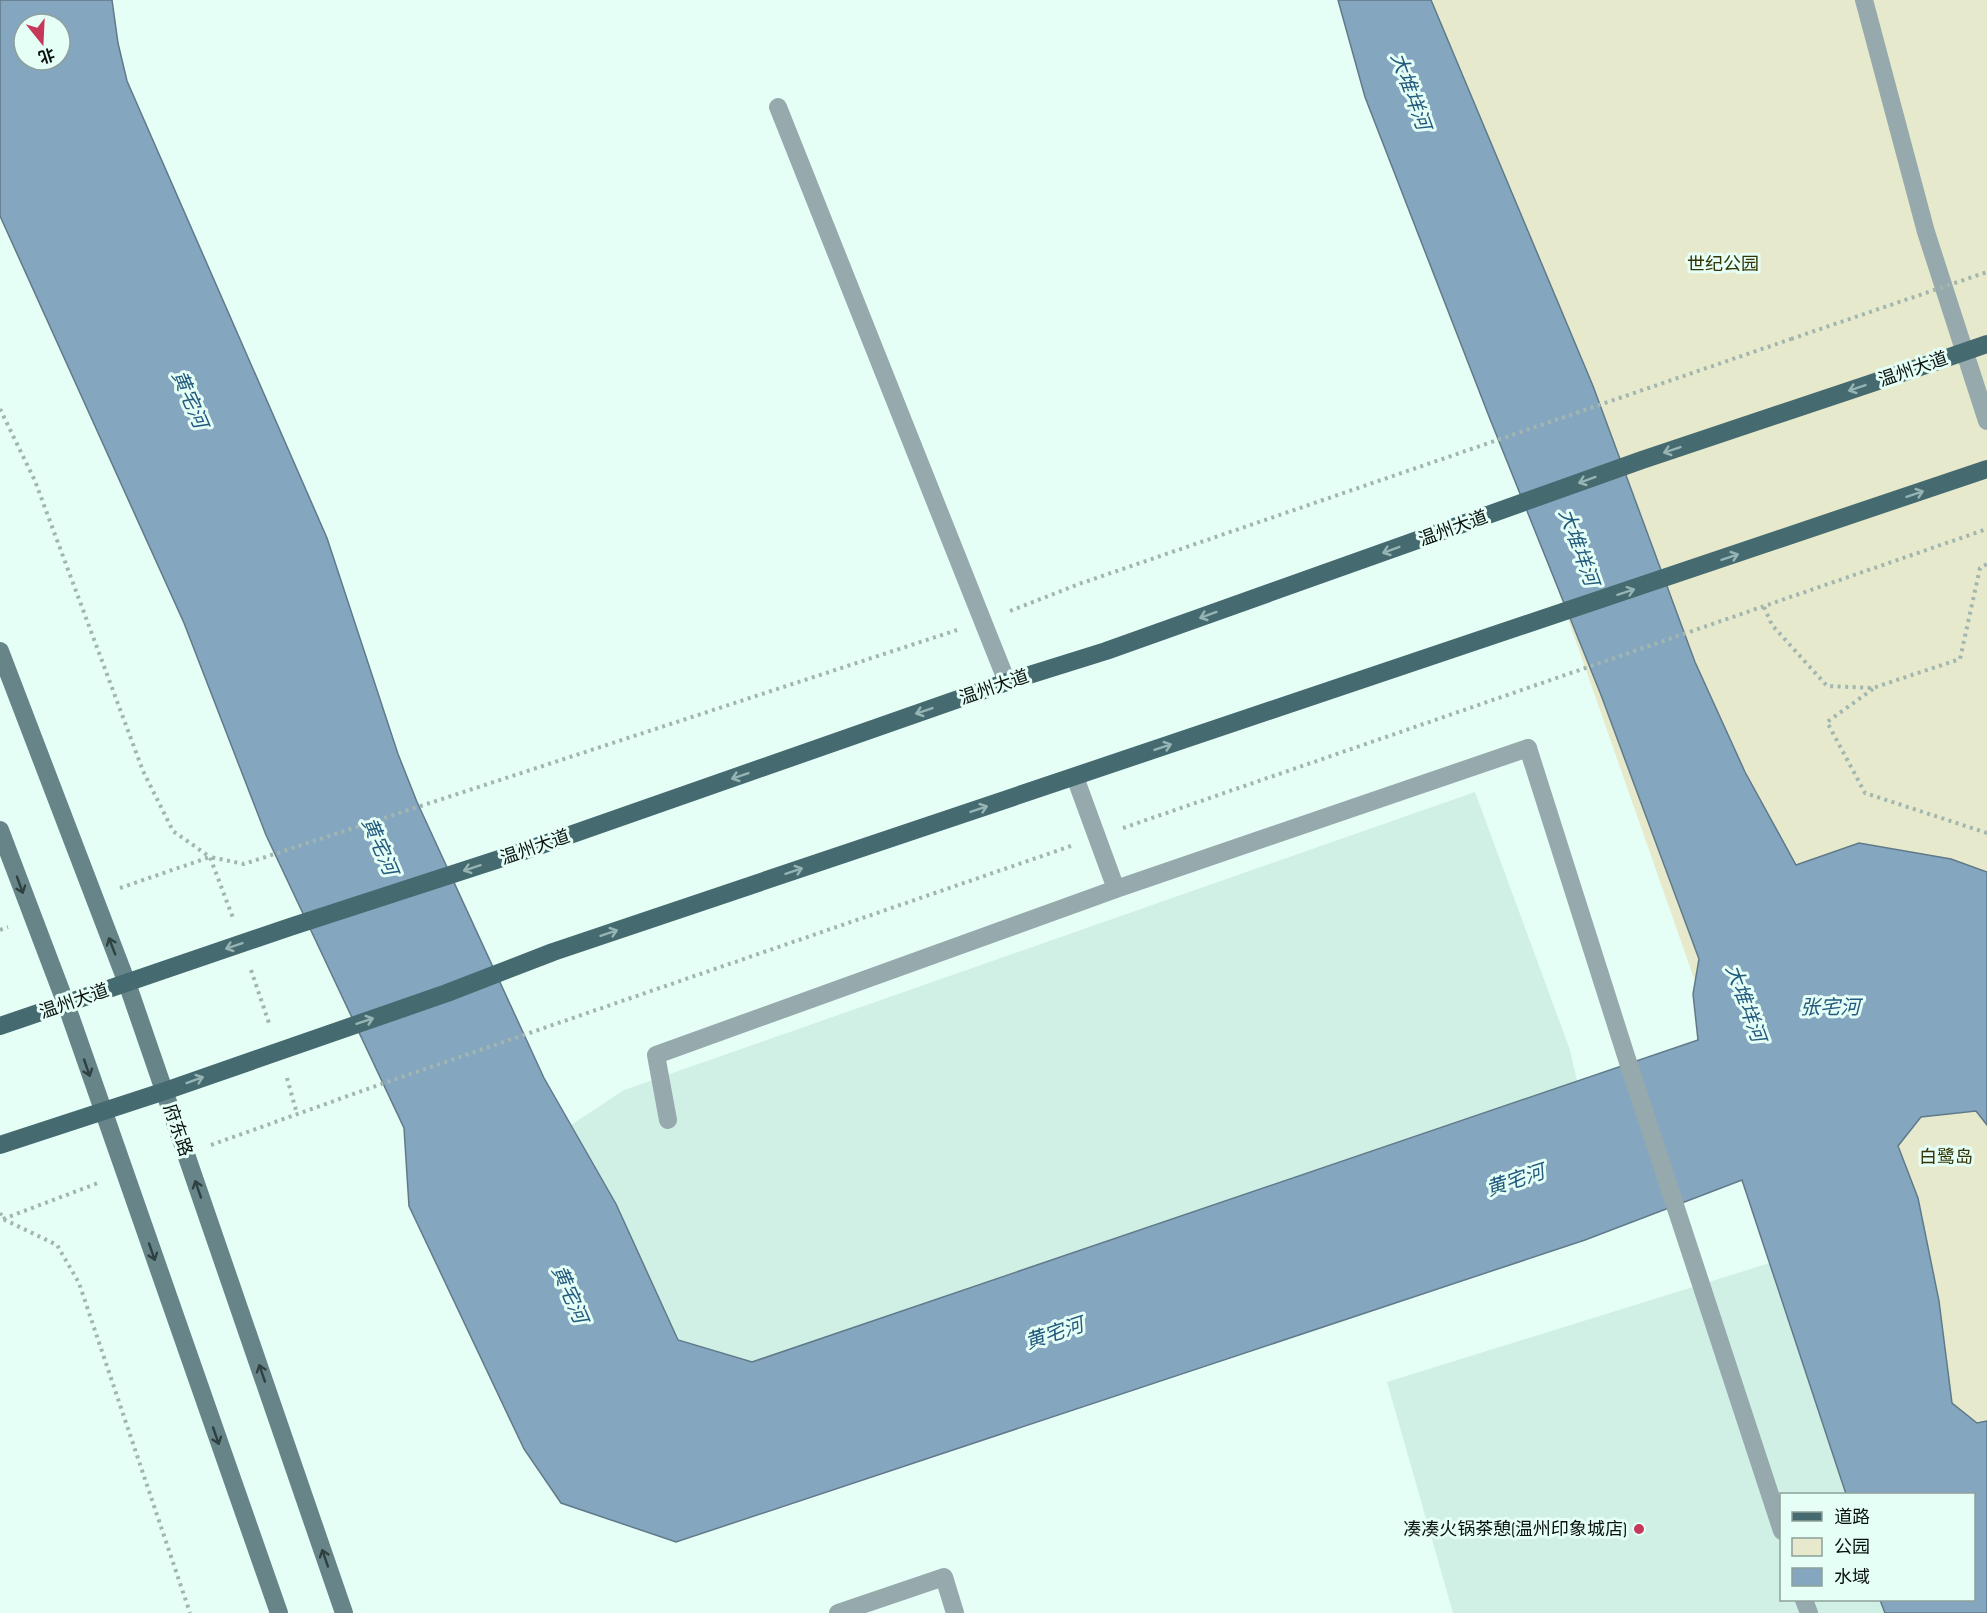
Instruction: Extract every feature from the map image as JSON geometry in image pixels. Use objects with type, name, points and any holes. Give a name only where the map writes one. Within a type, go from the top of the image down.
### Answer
[{"type":"main road","name":"温州大道","points":[[0,1026],[290,927],[527,850],[1007,682],[1106,651],[1642,460],[1987,344]]},
{"type":"main road","points":[[0,1145],[165,1091],[447,993],[553,952],[1987,470]]},
{"type":"main road","name":"府东路","points":[[0,651],[127,983],[344,1613]]},
{"type":"main road","points":[[0,830],[66,1005],[279,1613]]},
{"type":"street","points":[[1864,0],[1926,232],[1987,422]]},
{"type":"street","points":[[778,107],[1007,682]]},
{"type":"street","points":[[668,1120],[656,1055],[1116,890],[1528,748],[1675,1209],[1780,1525]]},
{"type":"street","points":[[1075,777],[1116,890]]},
{"type":"street","points":[[838,1613],[944,1577],[955,1613]]},
{"type":"path","points":[[1492,442],[1987,272]]},
{"type":"path","points":[[0,410],[35,481],[143,771],[173,831],[210,857],[244,864],[431,803]]},
{"type":"path","points":[[372,1087],[1987,529]]},
{"type":"path","points":[[1987,564],[1980,568],[1960,658],[1873,688],[1827,722],[1865,793],[1987,833]]},
{"type":"path","points":[[1764,607],[1772,625],[1827,686],[1873,688]]},
{"type":"path","points":[[93,897],[210,857]]},
{"type":"path","points":[[210,857],[242,944],[297,1114]]},
{"type":"path","points":[[0,930],[33,918]]},
{"type":"path","points":[[0,1213],[3,1219],[57,1245],[79,1283],[190,1613]]},
{"type":"shaded area","points":[[1475,792],[1570,1050],[1577,1081],[752,1362],[678,1340],[616,1204],[571,1125],[624,1090]]},
{"type":"shaded area","points":[[1770,1263],[1846,1493],[1780,1493],[1780,1601],[1880,1601],[1885,1613],[1453,1613],[1387,1382]]},
{"type":"green space","name":"世纪公园","points":[[1341,0],[1987,0],[1987,1613],[1975,1601],[1975,1493],[1765,1181],[1465,325]]},
{"type":"water","points":[[0,0],[112,0],[118,43],[127,81],[327,538],[398,754],[417,802],[544,1078],[616,1204],[678,1340],[752,1362],[1698,1040],[1693,994],[1699,959],[1601,695],[1490,419],[1365,97],[1338,0],[1431,0],[1593,386],[1695,662],[1745,772],[1796,865],[1859,843],[1951,859],[1987,872],[1987,1125],[1976,1111],[1921,1117],[1898,1146],[1918,1198],[1939,1301],[1952,1403],[1977,1423],[1987,1421],[1987,1613],[1885,1613],[1880,1601],[1975,1601],[1975,1493],[1846,1493],[1742,1180],[1585,1240],[676,1542],[561,1503],[524,1449],[409,1206],[404,1128],[266,835],[184,623],[0,216]]},
{"type":"place","name":"凑凑火锅茶憩(温州印象城店)","points":[[1639,1529]]},
{"type":"water label","name":"大堆垟河","points":[[1411,91]]},
{"type":"water label","name":"黄宅河","points":[[190,399]]},
{"type":"water label","name":"大堆垟河","points":[[1579,547]]},
{"type":"water label","name":"黄宅河","points":[[380,846]]},
{"type":"water label","name":"大堆垟河","points":[[1746,1003]]},
{"type":"water label","name":"张宅河","points":[[1830,1007]]},
{"type":"water label","name":"黄宅河","points":[[1515,1180]]},
{"type":"water label","name":"黄宅河","points":[[570,1294]]},
{"type":"water label","name":"黄宅河","points":[[1054,1333]]},
{"type":"park label","name":"白鹭岛","points":[[1946,1157]]}]
